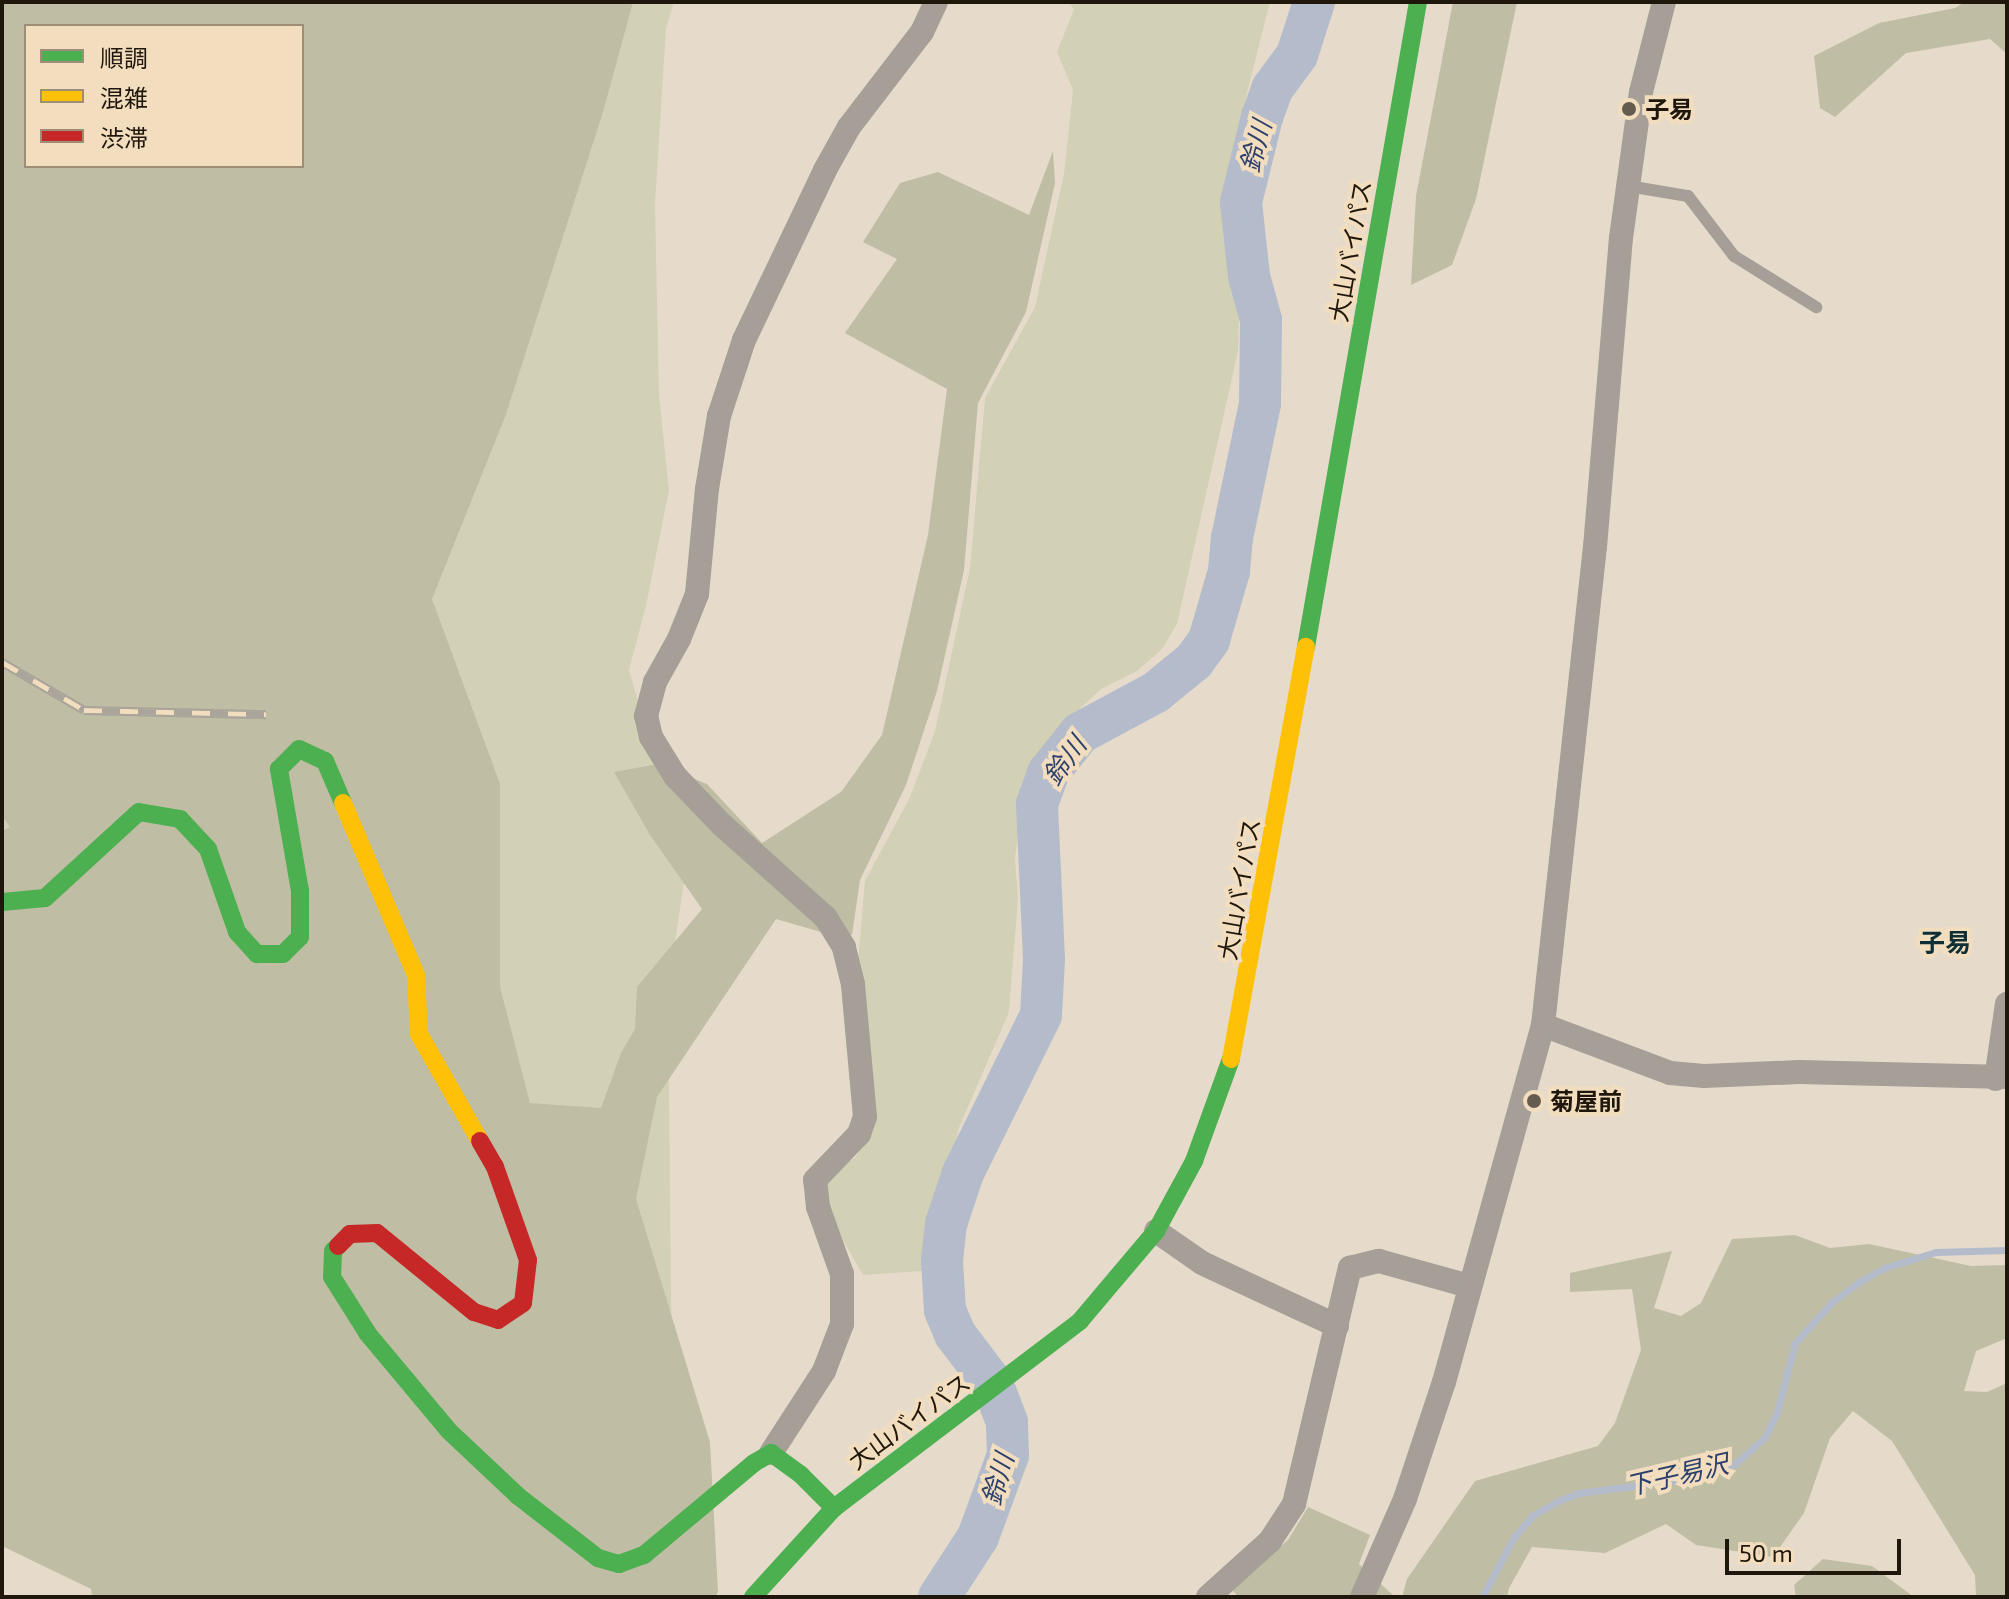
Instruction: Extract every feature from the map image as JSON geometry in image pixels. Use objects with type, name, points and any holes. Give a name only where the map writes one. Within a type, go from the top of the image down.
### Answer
[{"type":"street","points":[[2,902],[45,898],[139,812],[180,819],[208,849],[237,932],[257,954],[283,954],[300,937],[300,891],[279,769],[299,749],[325,761],[416,975],[419,1034],[495,1167],[528,1260],[523,1303],[498,1320],[474,1312],[377,1233],[350,1234],[333,1251],[332,1277],[368,1334],[449,1431],[518,1496],[598,1558],[619,1564],[644,1555],[754,1463],[771,1453],[824,1371],[842,1324],[842,1274],[818,1207],[815,1180],[859,1134],[865,1117],[853,984],[844,947],[825,917],[722,825],[675,776],[651,737],[646,716],[655,682],[679,639],[697,594],[707,489],[719,416],[744,340],[825,170],[849,127],[922,32],[936,2]]},
{"type":"street","name":"大山バイパス","points":[[753,1597],[834,1508],[1024,1367],[1080,1321],[1124,1273],[1156,1231],[1194,1161],[1213,1112],[1244,1001],[1418,2]]},
{"type":"street","points":[[1362,1597],[1405,1499],[1444,1382],[1543,1025],[1595,547],[1628,186],[1641,92],[1664,2]]},
{"type":"street","points":[[1543,1025],[1670,1073],[1704,1076],[1799,1072],[2002,1078],[2007,1004]]},
{"type":"street","points":[[1156,1231],[1202,1263],[1337,1326]]},
{"type":"street","points":[[1208,1597],[1270,1541],[1294,1504],[1350,1268],[1379,1261],[1469,1286]]},
{"type":"street","points":[[771,1453],[792,1467],[834,1508]]},
{"type":"lane","points":[[1628,186],[1688,196],[1734,256],[1816,307]]},
{"type":"green space","points":[[575,2],[674,2],[666,29],[655,204],[659,395],[669,490],[646,606],[629,670],[686,869],[668,988],[674,1588],[2,1269],[2,614]]},
{"type":"green space","points":[[1068,2],[1270,2],[1246,97],[1228,212],[1240,285],[1238,351],[1177,624],[1162,649],[1137,671],[1101,689],[1070,718],[1046,749],[1030,783],[1020,815],[1015,859],[1018,898],[1009,1012],[958,1130],[936,1270],[863,1275],[830,1217],[824,1192],[830,1171],[855,1158],[869,1136],[858,961],[865,881],[910,797],[935,731],[970,568],[985,398],[1035,307],[1064,174],[1073,90],[1057,52],[1074,9]]},
{"type":"shaded area","points":[[2,2],[633,2],[603,112],[505,417],[432,599],[500,784],[500,987],[530,1103],[601,1108],[621,1053],[635,1029],[637,987],[702,909],[650,835],[614,772],[658,764],[707,784],[762,843],[841,792],[882,735],[928,535],[947,389],[845,333],[897,259],[863,242],[900,183],[938,172],[1029,215],[1053,151],[1055,183],[1026,312],[978,403],[964,570],[937,691],[906,785],[860,880],[852,935],[821,932],[776,919],[657,1097],[636,1199],[710,1442],[718,1592],[715,1597],[92,1597],[91,1589],[2,1546],[2,831],[10,827],[2,816]]},
{"type":"shaded area","points":[[1453,2],[1517,2],[1476,199],[1452,265],[1411,285],[1416,196]]},
{"type":"shaded area","points":[[1965,2],[2007,2],[2007,54],[1990,39],[1906,53],[1835,117],[1820,108],[1814,56],[1879,23],[1955,8]]},
{"type":"shaded area","points":[[1795,1235],[1830,1248],[1869,1244],[1971,1266],[2007,1265],[2007,1338],[1976,1351],[1964,1391],[1987,1392],[2007,1383],[2007,1597],[1976,1597],[1975,1575],[1892,1441],[1853,1411],[1830,1438],[1804,1513],[1773,1557],[1696,1545],[1666,1524],[1605,1553],[1532,1547],[1507,1597],[1402,1597],[1407,1579],[1475,1481],[1598,1446],[1615,1423],[1641,1350],[1632,1289],[1570,1292],[1570,1273],[1672,1251],[1654,1308],[1681,1316],[1701,1303],[1732,1239]]},
{"type":"shaded area","points":[[1308,1507],[1370,1535],[1359,1564],[1395,1597],[1239,1597],[1232,1590],[1288,1540]]},
{"type":"shaded area","points":[[1823,1559],[1872,1566],[1914,1597],[1796,1597],[1794,1585]]},
{"type":"waterway","name":"鈴川","points":[[939,1597],[978,1537],[1008,1455],[1007,1422],[992,1383],[955,1334],[945,1310],[942,1261],[946,1224],[963,1173],[1041,1015],[1044,959],[1037,804],[1048,773],[1080,733],[1156,692],[1194,661],[1209,640],[1229,571],[1232,538],[1260,404],[1261,320],[1249,276],[1241,202],[1272,89],[1297,55],[1314,2]]},
{"type":"waterway","name":"下子易沢","points":[[1482,1597],[1514,1537],[1533,1515],[1558,1501],[1579,1493],[1678,1480],[1735,1464],[1765,1437],[1777,1412],[1795,1343],[1831,1303],[1859,1282],[1884,1268],[1936,1252],[2007,1250]]},
{"type":"railway","points":[[2,662],[84,710],[266,714]]},
{"type":"traffic: fast","points":[[1306,647],[1418,2]]},
{"type":"traffic: fast","points":[[2,902],[45,898],[139,812],[180,819],[208,849],[237,932],[257,954],[283,954],[300,937],[300,891],[279,769],[299,749],[325,761],[343,803]]},
{"type":"traffic: fast","points":[[753,1597],[834,1508],[1080,1321],[1156,1231],[1194,1161],[1231,1059]]},
{"type":"traffic: fast","points":[[338,1246],[333,1251],[332,1277],[368,1334],[449,1431],[518,1496],[598,1558],[619,1564],[644,1555],[754,1463],[771,1453],[801,1475],[834,1508]]},
{"type":"traffic: slow","points":[[1231,1059],[1306,647]]},
{"type":"traffic: slow","points":[[343,803],[416,975],[419,1034],[480,1141]]},
{"type":"traffic: jam","points":[[338,1246],[350,1234],[377,1233],[474,1312],[498,1320],[523,1303],[528,1260],[495,1167],[480,1141]]},
{"type":"place","name":"子易","points":[[1629,109]]},
{"type":"place","name":"菊屋前","points":[[1534,1101]]},
{"type":"district","name":"子易","points":[[1945,942]]}]
